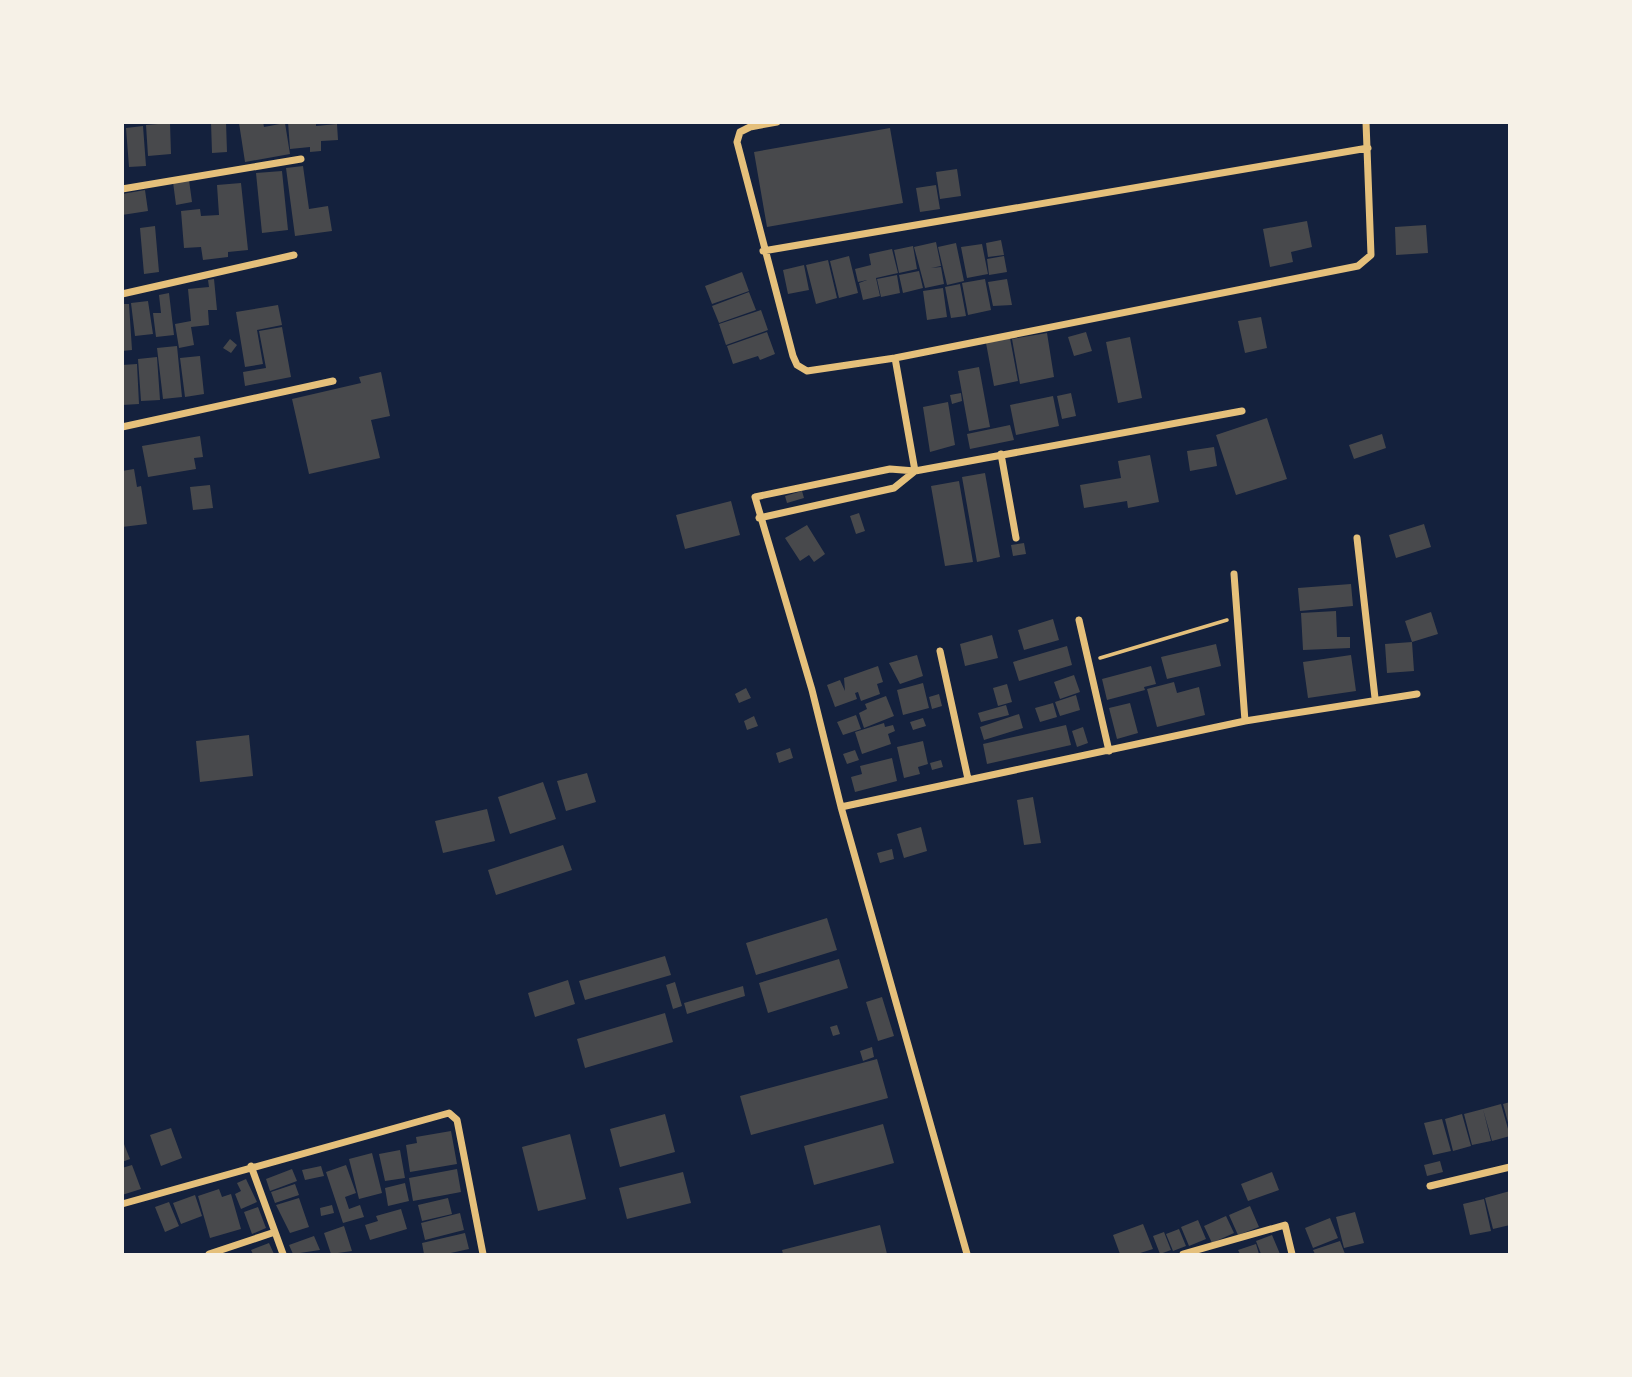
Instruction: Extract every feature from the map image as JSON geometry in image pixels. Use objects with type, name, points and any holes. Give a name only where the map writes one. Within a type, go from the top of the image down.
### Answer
[{"type":"street","points":[[777,122],[750,127],[740,132],[737,142],[763,251],[797,365],[807,371],[895,358],[1358,267],[1371,255],[1366,122]]},
{"type":"street","points":[[763,251],[1367,148]]},
{"type":"street","points":[[122,189],[301,159]]},
{"type":"street","points":[[122,294],[294,255]]},
{"type":"street","points":[[895,358],[915,471]]},
{"type":"street","points":[[122,427],[333,381]]},
{"type":"street","points":[[967,1255],[841,807],[813,690],[759,518],[755,497],[890,469],[915,471],[1242,411]]},
{"type":"street","points":[[1001,454],[1016,538]]},
{"type":"street","points":[[759,518],[894,488],[915,471]]},
{"type":"street","points":[[1357,538],[1375,698]]},
{"type":"street","points":[[1234,574],[1245,721]]},
{"type":"street","points":[[1079,620],[1109,751]]},
{"type":"street","points":[[940,651],[968,779]]},
{"type":"street","points":[[841,807],[1245,721],[1375,698],[1417,694]]},
{"type":"street","points":[[122,1204],[449,1113],[457,1121],[482,1255]]},
{"type":"street","points":[[251,1166],[283,1255]]},
{"type":"street","points":[[1430,1186],[1510,1167]]},
{"type":"street","points":[[1183,1255],[1285,1225],[1292,1255]]},
{"type":"street","points":[[209,1255],[275,1233]]},
{"type":"path","points":[[1088,662],[1237,617]]},
{"type":"building","points":[[211,122],[226,122],[227,152],[212,153]]},
{"type":"building","points":[[263,122],[264,127],[285,123],[290,154],[245,162],[239,123]]},
{"type":"building","points":[[288,122],[316,122],[316,126],[337,124],[338,140],[321,141],[321,151],[310,152],[310,147],[290,149]]},
{"type":"building","points":[[170,123],[171,154],[148,156],[146,125]]},
{"type":"building","points":[[143,126],[146,166],[129,167],[126,128]]},
{"type":"building","points":[[890,128],[903,203],[767,227],[754,152]]},
{"type":"building","points":[[303,166],[309,209],[328,206],[332,231],[295,236],[286,168]]},
{"type":"building","points":[[957,169],[961,196],[940,199],[936,172]]},
{"type":"building","points":[[282,171],[288,230],[262,233],[256,173]]},
{"type":"building","points":[[189,180],[192,202],[176,205],[173,182]]},
{"type":"building","points":[[241,183],[248,250],[228,252],[228,257],[203,260],[201,247],[184,248],[181,211],[200,209],[201,216],[219,215],[217,185]]},
{"type":"building","points":[[936,185],[940,209],[920,212],[916,188]]},
{"type":"building","points":[[145,190],[148,211],[122,215],[122,194]]},
{"type":"building","points":[[1307,221],[1312,247],[1291,252],[1293,262],[1270,267],[1263,229]]},
{"type":"building","points":[[1426,225],[1428,253],[1396,255],[1395,227]]},
{"type":"building","points":[[155,226],[159,272],[144,274],[140,228]]},
{"type":"building","points":[[1001,240],[1004,255],[988,257],[986,243]]},
{"type":"building","points":[[936,242],[941,266],[931,268],[941,267],[944,284],[925,288],[914,247]]},
{"type":"building","points":[[956,243],[964,281],[947,285],[938,247]]},
{"type":"building","points":[[982,244],[988,274],[967,278],[961,247]]},
{"type":"building","points":[[913,246],[917,269],[899,273],[894,250]]},
{"type":"building","points":[[892,249],[898,273],[876,278],[880,296],[863,300],[859,283],[867,280],[858,282],[855,269],[871,265],[869,254]]},
{"type":"building","points":[[849,256],[858,293],[839,298],[830,261]]},
{"type":"building","points":[[1004,256],[1007,272],[989,275],[987,259]]},
{"type":"building","points":[[828,260],[837,298],[816,304],[806,265]]},
{"type":"building","points":[[804,265],[809,290],[788,294],[783,270]]},
{"type":"building","points":[[919,271],[923,288],[903,293],[899,275]]},
{"type":"building","points":[[742,272],[749,291],[712,304],[705,286]]},
{"type":"building","points":[[897,275],[900,293],[881,297],[877,279]]},
{"type":"building","points":[[214,279],[217,310],[208,310],[209,325],[191,327],[194,345],[179,348],[175,324],[191,321],[188,289],[209,287],[208,280]]},
{"type":"building","points":[[985,279],[991,310],[968,315],[962,283]]},
{"type":"building","points":[[1007,279],[1012,305],[993,306],[988,282]]},
{"type":"building","points":[[960,284],[966,316],[951,318],[945,287]]},
{"type":"building","points":[[943,288],[947,317],[927,320],[923,291]]},
{"type":"building","points":[[749,292],[756,310],[719,323],[712,306]]},
{"type":"building","points":[[169,293],[174,335],[156,337],[153,313],[161,313],[159,295]]},
{"type":"building","points":[[148,301],[153,334],[135,336],[131,303]]},
{"type":"building","points":[[122,304],[129,304],[132,350],[122,351]]},
{"type":"building","points":[[278,305],[282,325],[257,330],[263,364],[245,367],[236,312]]},
{"type":"building","points":[[761,310],[768,330],[726,345],[719,324]]},
{"type":"building","points":[[1261,317],[1267,348],[1245,353],[1238,321]]},
{"type":"building","points":[[282,327],[291,377],[245,386],[243,372],[266,368],[259,331]]},
{"type":"building","points":[[767,332],[775,354],[760,360],[758,356],[733,364],[727,346]]},
{"type":"building","points":[[1086,332],[1092,351],[1074,356],[1068,337]]},
{"type":"building","points":[[1047,333],[1054,377],[1020,384],[1012,339]]},
{"type":"building","points":[[1130,337],[1142,398],[1118,403],[1106,342]]},
{"type":"building","points":[[1010,338],[1018,381],[994,386],[986,343]]},
{"type":"building","points":[[230,339],[237,345],[231,353],[223,348]]},
{"type":"building","points":[[177,346],[182,397],[163,399],[157,348]]},
{"type":"building","points":[[200,356],[204,394],[185,397],[180,358]]},
{"type":"building","points":[[157,357],[160,400],[141,401],[138,359]]},
{"type":"building","points":[[137,364],[139,404],[122,405],[122,365]]},
{"type":"building","points":[[979,367],[990,427],[969,431],[958,371]]},
{"type":"building","points":[[381,372],[390,416],[371,420],[380,458],[309,474],[292,399],[361,383],[359,377]]},
{"type":"building","points":[[961,393],[962,401],[952,404],[950,395]]},
{"type":"building","points":[[1071,393],[1076,416],[1062,419],[1057,396]]},
{"type":"building","points":[[1053,396],[1059,426],[1016,435],[1010,405]]},
{"type":"building","points":[[948,402],[955,445],[930,452],[923,407]]},
{"type":"building","points":[[1267,418],[1287,479],[1236,495],[1216,435]]},
{"type":"building","points":[[1010,425],[1014,440],[970,449],[967,434]]},
{"type":"building","points":[[1382,434],[1386,448],[1354,459],[1349,445]]},
{"type":"building","points":[[200,436],[203,457],[194,458],[196,469],[148,477],[142,446]]},
{"type":"building","points":[[1214,447],[1217,466],[1190,471],[1187,451]]},
{"type":"building","points":[[1150,455],[1159,502],[1128,508],[1127,501],[1084,508],[1080,485],[1121,478],[1118,461]]},
{"type":"building","points":[[134,469],[137,487],[141,486],[147,524],[122,527],[122,471]]},
{"type":"building","points":[[985,473],[1000,557],[977,562],[962,477]]},
{"type":"building","points":[[959,481],[973,562],[945,566],[931,486]]},
{"type":"building","points":[[210,485],[213,508],[193,510],[190,487]]},
{"type":"building","points":[[802,491],[804,498],[787,503],[785,496]]},
{"type":"building","points":[[731,501],[740,535],[685,549],[676,515]]},
{"type":"building","points":[[859,513],[865,531],[856,534],[850,516]]},
{"type":"building","points":[[1424,524],[1431,547],[1396,558],[1389,535]]},
{"type":"building","points":[[807,525],[825,554],[814,562],[809,555],[800,561],[785,538]]},
{"type":"building","points":[[1024,543],[1026,554],[1013,556],[1011,545]]},
{"type":"building","points":[[1351,584],[1353,606],[1300,611],[1298,588]]},
{"type":"building","points":[[1336,611],[1337,637],[1350,637],[1350,648],[1303,650],[1301,613]]},
{"type":"building","points":[[1431,612],[1438,634],[1412,642],[1405,621]]},
{"type":"building","points":[[1053,619],[1059,640],[1024,650],[1018,630]]},
{"type":"building","points":[[992,635],[998,658],[965,666],[960,644]]},
{"type":"building","points":[[1412,642],[1414,671],[1387,673],[1385,644]]},
{"type":"building","points":[[1216,644],[1221,666],[1167,679],[1161,657]]},
{"type":"building","points":[[1067,646],[1072,665],[1019,681],[1013,662]]},
{"type":"building","points":[[917,655],[923,676],[900,684],[889,663]]},
{"type":"building","points":[[1351,655],[1356,691],[1308,698],[1303,662]]},
{"type":"building","points":[[878,666],[883,682],[877,684],[880,694],[861,701],[858,692],[855,693],[857,699],[835,707],[827,685],[840,680],[845,691],[844,678]]},
{"type":"building","points":[[1151,666],[1156,684],[1144,687],[1145,690],[1107,700],[1102,679]]},
{"type":"building","points":[[1074,675],[1080,692],[1060,699],[1054,682]]},
{"type":"building","points":[[1174,682],[1177,693],[1199,687],[1205,715],[1157,727],[1147,689]]},
{"type":"building","points":[[923,683],[929,708],[903,715],[897,690]]},
{"type":"building","points":[[1007,684],[1012,702],[998,706],[993,688]]},
{"type":"building","points":[[746,688],[751,698],[739,703],[735,694]]},
{"type":"building","points":[[939,694],[942,706],[932,709],[929,697]]},
{"type":"building","points":[[1076,695],[1080,710],[1060,716],[1055,702]]},
{"type":"building","points":[[886,696],[894,716],[864,728],[859,713],[867,709],[865,704]]},
{"type":"building","points":[[1053,703],[1057,717],[1040,722],[1035,708]]},
{"type":"building","points":[[1130,703],[1138,733],[1117,739],[1109,708]]},
{"type":"building","points":[[1006,705],[1009,715],[981,722],[978,713]]},
{"type":"building","points":[[1019,714],[1023,728],[984,740],[980,727]]},
{"type":"building","points":[[856,715],[861,729],[843,735],[837,722]]},
{"type":"building","points":[[754,716],[758,726],[747,730],[744,721]]},
{"type":"building","points":[[923,718],[926,726],[913,730],[910,722]]},
{"type":"building","points":[[884,723],[885,727],[893,725],[895,731],[888,734],[891,744],[862,754],[855,732]]},
{"type":"building","points":[[1066,725],[1071,745],[987,764],[983,744]]},
{"type":"building","points":[[1083,727],[1088,743],[1077,747],[1072,731]]},
{"type":"building","points":[[249,735],[253,776],[200,782],[196,741]]},
{"type":"building","points":[[923,741],[928,764],[918,767],[920,774],[904,778],[897,747]]},
{"type":"building","points":[[790,748],[793,758],[779,763],[776,753]]},
{"type":"building","points":[[855,750],[859,760],[847,764],[843,754]]},
{"type":"building","points":[[892,758],[897,781],[855,792],[851,777],[862,774],[860,766]]},
{"type":"building","points":[[941,760],[943,767],[932,770],[930,763]]},
{"type":"building","points":[[587,773],[596,802],[566,811],[557,781]]},
{"type":"building","points":[[543,782],[556,819],[510,834],[498,797]]},
{"type":"building","points":[[1033,797],[1041,843],[1024,845],[1017,800]]},
{"type":"building","points":[[487,809],[495,841],[443,853],[435,821]]},
{"type":"building","points":[[921,827],[927,851],[904,858],[897,834]]},
{"type":"building","points":[[563,845],[572,870],[496,895],[488,870]]},
{"type":"building","points":[[892,849],[894,859],[880,863],[877,853]]},
{"type":"building","points":[[827,918],[837,950],[756,975],[746,943]]},
{"type":"building","points":[[665,956],[671,975],[585,1000],[579,981]]},
{"type":"building","points":[[839,959],[848,988],[768,1013],[759,983]]},
{"type":"building","points":[[568,980],[575,1004],[535,1017],[528,993]]},
{"type":"building","points":[[675,982],[682,1006],[673,1009],[666,985]]},
{"type":"building","points":[[743,986],[745,996],[687,1014],[684,1003]]},
{"type":"building","points":[[882,997],[894,1036],[878,1041],[866,1002]]},
{"type":"building","points":[[665,1013],[673,1042],[585,1068],[577,1039]]},
{"type":"building","points":[[837,1025],[840,1034],[833,1036],[830,1027]]},
{"type":"building","points":[[872,1047],[874,1057],[863,1061],[860,1051]]},
{"type":"building","points":[[877,1059],[888,1098],[751,1135],[740,1096]]},
{"type":"building","points":[[1510,1102],[1510,1125],[1509,1126],[1503,1104]]},
{"type":"building","points":[[1501,1104],[1510,1136],[1492,1141],[1483,1109]]},
{"type":"building","points":[[1483,1109],[1491,1141],[1472,1145],[1464,1114]]},
{"type":"building","points":[[665,1114],[675,1152],[620,1167],[610,1129]]},
{"type":"building","points":[[1462,1114],[1471,1146],[1453,1151],[1445,1119]]},
{"type":"building","points":[[1442,1119],[1451,1151],[1433,1155],[1424,1123]]},
{"type":"building","points":[[883,1124],[894,1163],[814,1185],[804,1146]]},
{"type":"building","points":[[171,1128],[182,1158],[161,1166],[150,1135]]},
{"type":"building","points":[[451,1131],[457,1164],[410,1172],[406,1145],[417,1143],[416,1137]]},
{"type":"building","points":[[570,1134],[586,1199],[538,1211],[522,1147]]},
{"type":"building","points":[[122,1139],[130,1159],[122,1162]]},
{"type":"building","points":[[400,1150],[405,1178],[385,1181],[379,1154]]},
{"type":"building","points":[[372,1153],[382,1193],[359,1199],[349,1159]]},
{"type":"building","points":[[1440,1161],[1443,1172],[1427,1176],[1424,1165]]},
{"type":"building","points":[[132,1165],[141,1189],[122,1195],[122,1168]]},
{"type":"building","points":[[346,1165],[356,1193],[345,1197],[349,1209],[360,1205],[364,1217],[343,1223],[326,1172]]},
{"type":"building","points":[[321,1166],[324,1176],[305,1180],[302,1170]]},
{"type":"building","points":[[292,1169],[297,1181],[270,1191],[266,1179]]},
{"type":"building","points":[[457,1169],[461,1192],[413,1201],[409,1178]]},
{"type":"building","points":[[683,1172],[691,1203],[627,1219],[619,1188]]},
{"type":"building","points":[[1272,1172],[1279,1190],[1248,1201],[1241,1184]]},
{"type":"building","points":[[246,1179],[257,1202],[241,1209],[235,1194],[241,1191],[237,1183]]},
{"type":"building","points":[[405,1183],[409,1201],[388,1206],[385,1188]]},
{"type":"building","points":[[295,1184],[299,1195],[275,1203],[271,1192]]},
{"type":"building","points":[[219,1189],[222,1197],[231,1194],[241,1229],[210,1238],[198,1196]]},
{"type":"building","points":[[1510,1191],[1510,1225],[1493,1229],[1485,1198]]},
{"type":"building","points":[[195,1195],[202,1216],[181,1224],[173,1203]]},
{"type":"building","points":[[299,1198],[309,1227],[290,1233],[276,1205]]},
{"type":"building","points":[[448,1198],[452,1214],[422,1221],[418,1205]]},
{"type":"building","points":[[1484,1199],[1491,1231],[1470,1235],[1463,1204]]},
{"type":"building","points":[[169,1202],[179,1226],[165,1232],[155,1207]]},
{"type":"building","points":[[332,1205],[334,1213],[321,1216],[320,1208]]},
{"type":"building","points":[[1250,1206],[1259,1227],[1238,1235],[1229,1215]]},
{"type":"building","points":[[258,1207],[266,1228],[252,1234],[244,1212]]},
{"type":"building","points":[[401,1209],[407,1229],[370,1240],[365,1225],[378,1221],[376,1216]]},
{"type":"building","points":[[1355,1212],[1364,1243],[1344,1248],[1336,1217]]},
{"type":"building","points":[[460,1213],[464,1230],[425,1240],[421,1223]]},
{"type":"building","points":[[1226,1216],[1234,1233],[1212,1243],[1204,1226]]},
{"type":"building","points":[[1330,1218],[1338,1238],[1313,1248],[1305,1228]]},
{"type":"building","points":[[1198,1220],[1206,1239],[1189,1246],[1181,1227]]},
{"type":"building","points":[[1143,1224],[1153,1249],[1137,1254],[1120,1254],[1113,1235]]},
{"type":"building","points":[[880,1225],[887,1254],[783,1254],[782,1250]]},
{"type":"building","points":[[344,1226],[352,1251],[331,1254],[324,1233]]},
{"type":"building","points":[[1179,1229],[1186,1246],[1173,1251],[1166,1234]]},
{"type":"building","points":[[1164,1232],[1171,1250],[1160,1254],[1153,1236]]},
{"type":"building","points":[[465,1233],[469,1249],[446,1254],[424,1254],[422,1243]]},
{"type":"building","points":[[1272,1235],[1280,1254],[1261,1254],[1256,1241]]},
{"type":"building","points":[[314,1236],[320,1250],[293,1254],[289,1245]]},
{"type":"building","points":[[1340,1241],[1345,1254],[1315,1254],[1313,1250]]},
{"type":"building","points":[[269,1243],[274,1254],[253,1254],[251,1250]]},
{"type":"building","points":[[1256,1244],[1259,1254],[1240,1254],[1238,1250]]}]
